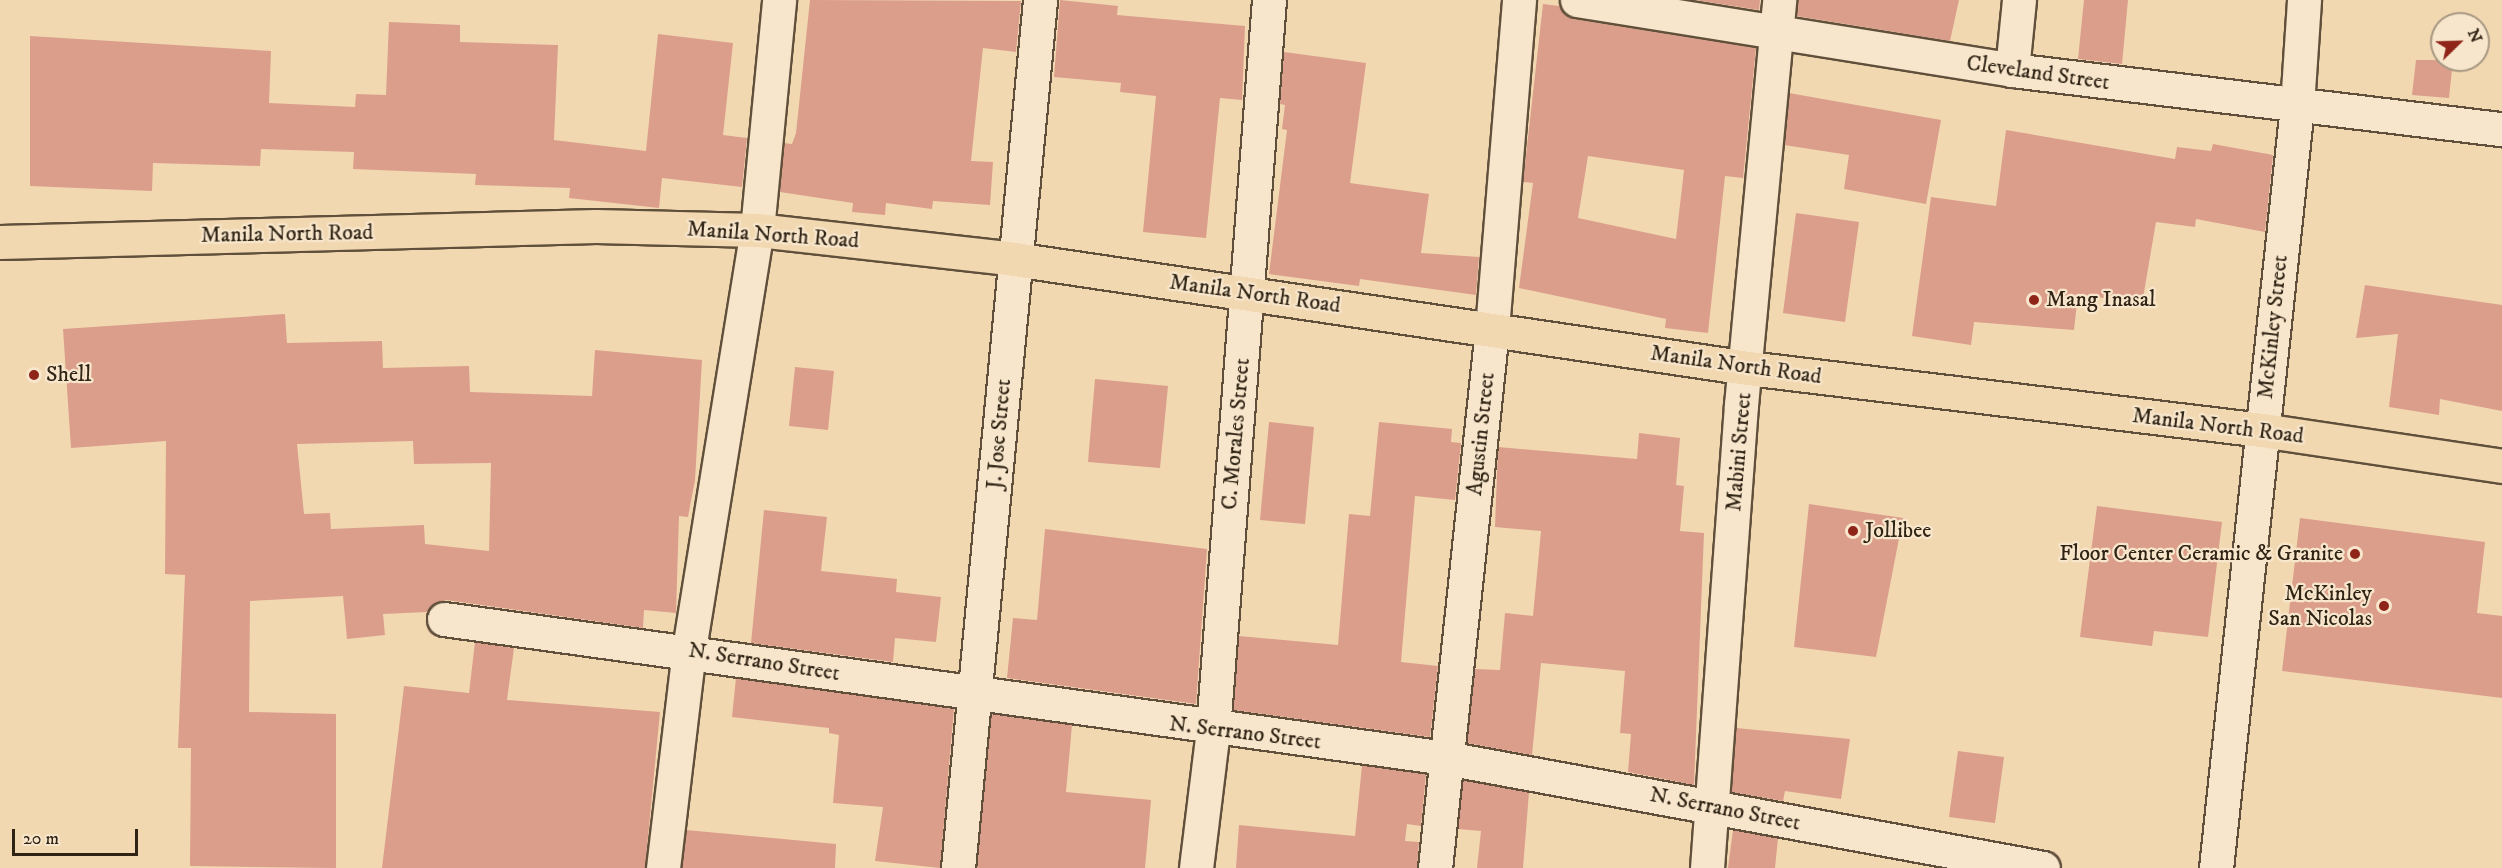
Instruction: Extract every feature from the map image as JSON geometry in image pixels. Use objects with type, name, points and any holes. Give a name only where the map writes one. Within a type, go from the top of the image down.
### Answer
[{"type":"highway","name":"Manila North Road","points":[[0,242],[596,226],[757,230],[1014,260],[1492,329],[1748,369],[2262,430],[2502,466]]},
{"type":"street","points":[[663,868],[689,649],[757,230],[778,0]]},
{"type":"street","name":"J. Jose Street","points":[[958,868],[976,697],[1014,260],[1040,0]]},
{"type":"street","name":"C. Morales Street","points":[[1196,868],[1213,729],[1269,0]]},
{"type":"street","name":"Agustin Street","points":[[1435,868],[1492,329],[1519,0]]},
{"type":"street","name":"Cleveland Street","points":[[1577,0],[1775,36],[2012,70],[2502,129]]},
{"type":"street","name":"Mabini Street","points":[[1707,868],[1714,806],[1779,0]]},
{"type":"street","points":[[2012,70],[2019,0]]},
{"type":"street","name":"McKinley Street","points":[[2216,868],[2297,106],[2304,0]]},
{"type":"street","name":"N. Serrano Street","points":[[444,620],[689,649],[976,697],[1446,758],[1714,806],[1958,862],[2043,868]]},
{"type":"building","points":[[810,0],[1021,1],[1016,52],[983,48],[971,161],[993,162],[990,205],[933,201],[932,209],[886,203],[885,215],[852,212],[853,203],[780,192],[784,143],[792,144],[796,133]]},
{"type":"building","points":[[1060,0],[1118,6],[1117,15],[1245,26],[1242,100],[1220,98],[1206,238],[1143,232],[1156,96],[1120,92],[1121,83],[1054,77]]},
{"type":"building","points":[[1695,0],[1760,0],[1759,10]]},
{"type":"building","points":[[1797,0],[1959,0],[1950,41],[1796,16]]},
{"type":"building","points":[[2084,0],[2128,0],[2122,64],[2078,59]]},
{"type":"building","points":[[1543,4],[1559,6],[1574,19],[1756,48],[1743,178],[1725,176],[1708,333],[1665,328],[1666,319],[1519,288],[1533,183],[1523,182]],"holes":[[[1588,156],[1684,170],[1676,239],[1578,218]]]},
{"type":"building","points":[[389,22],[460,25],[460,42],[558,45],[554,140],[646,151],[658,34],[733,43],[723,135],[747,138],[742,187],[662,178],[659,208],[569,198],[570,188],[475,185],[476,174],[353,169],[354,152],[261,149],[260,166],[153,163],[152,191],[30,186],[30,36],[271,51],[269,103],[355,107],[356,94],[386,95]]},
{"type":"building","points":[[1284,52],[1366,63],[1350,183],[1429,194],[1421,253],[1479,257],[1476,295],[1360,279],[1359,286],[1269,274],[1287,130],[1282,129],[1285,105],[1280,104]]},
{"type":"building","points":[[2416,60],[2430,60],[2430,72],[2452,72],[2449,98],[2412,95]]},
{"type":"building","points":[[1789,93],[1941,120],[1926,204],[1844,189],[1849,155],[1784,145]]},
{"type":"building","points":[[2006,130],[2175,159],[2177,147],[2211,151],[2213,144],[2273,155],[2265,232],[2196,219],[2195,227],[2156,222],[2142,304],[2078,294],[2074,330],[1974,322],[1971,345],[1912,336],[1931,197],[1996,206]]},
{"type":"building","points":[[1796,213],[1859,222],[1845,322],[1783,313]]},
{"type":"building","points":[[2365,285],[2502,305],[2502,411],[2440,399],[2439,415],[2389,407],[2398,334],[2356,338]]},
{"type":"building","points":[[285,314],[287,343],[382,341],[383,368],[469,366],[470,392],[592,396],[595,350],[702,360],[695,480],[688,517],[679,516],[676,613],[644,610],[643,628],[446,600],[427,612],[383,614],[385,635],[347,639],[343,596],[250,601],[249,712],[336,714],[336,868],[190,866],[191,748],[178,748],[185,575],[165,574],[166,441],[71,448],[63,329]],"holes":[[[413,441],[414,464],[491,463],[489,551],[425,544],[424,525],[331,529],[330,513],[304,514],[297,444]]]},
{"type":"building","points":[[795,367],[834,371],[828,430],[789,426]]},
{"type":"building","points":[[1095,379],[1168,386],[1160,468],[1088,462]]},
{"type":"building","points":[[1269,422],[1314,427],[1305,524],[1260,520]]},
{"type":"building","points":[[1379,422],[1452,429],[1451,442],[1461,443],[1455,500],[1415,496],[1401,662],[1438,666],[1430,737],[1233,710],[1239,636],[1338,645],[1349,514],[1370,516]]},
{"type":"building","points":[[1639,433],[1680,438],[1676,485],[1684,486],[1680,531],[1704,533],[1694,785],[1628,772],[1631,734],[1620,733],[1625,671],[1541,663],[1532,755],[1467,743],[1475,669],[1500,670],[1505,613],[1533,616],[1541,531],[1495,527],[1498,447],[1637,459]]},
{"type":"building","points":[[1809,504],[1903,518],[1876,657],[1794,647]]},
{"type":"building","points":[[2097,506],[2222,522],[2208,637],[2154,631],[2152,646],[2080,637]]},
{"type":"building","points":[[764,510],[827,517],[821,571],[897,579],[896,592],[941,597],[936,642],[895,638],[893,662],[751,643]]},
{"type":"building","name":"McKinley San Nicolas","points":[[2300,518],[2485,542],[2477,613],[2502,616],[2502,698],[2282,671]]},
{"type":"building","points":[[1045,529],[1207,549],[1196,704],[1007,678],[1013,618],[1037,620]]},
{"type":"building","points":[[475,642],[514,648],[507,700],[660,712],[645,868],[382,868],[404,686],[469,693]]},
{"type":"building","points":[[736,678],[954,709],[940,868],[875,861],[883,807],[833,803],[839,735],[829,733],[829,728],[732,717]]},
{"type":"building","points":[[991,714],[1072,725],[1066,792],[1151,800],[1145,868],[977,868]]},
{"type":"building","points":[[1736,728],[1850,739],[1841,799],[1785,791],[1783,801],[1731,792]]},
{"type":"building","points":[[1958,751],[2004,757],[1995,823],[1949,817]]},
{"type":"building","points":[[1362,765],[1426,774],[1421,826],[1407,824],[1405,841],[1419,842],[1417,868],[1236,868],[1239,825],[1355,836]]},
{"type":"building","points":[[1463,780],[1529,792],[1523,868],[1477,868],[1481,831],[1458,829]]},
{"type":"building","points":[[686,830],[836,844],[835,868],[682,868]]},
{"type":"building","points":[[1733,830],[1778,838],[1775,868],[1728,868]]},
{"type":"place","name":"Mang Inasal","points":[[2034,300]]},
{"type":"place","name":"Shell","points":[[34,375]]},
{"type":"place","name":"Jollibee","points":[[1853,531]]},
{"type":"place","name":"Floor Center Ceramic & Granite","points":[[2355,554]]},
{"type":"place","name":"McKinley San Nicolas","points":[[2384,606]]}]
